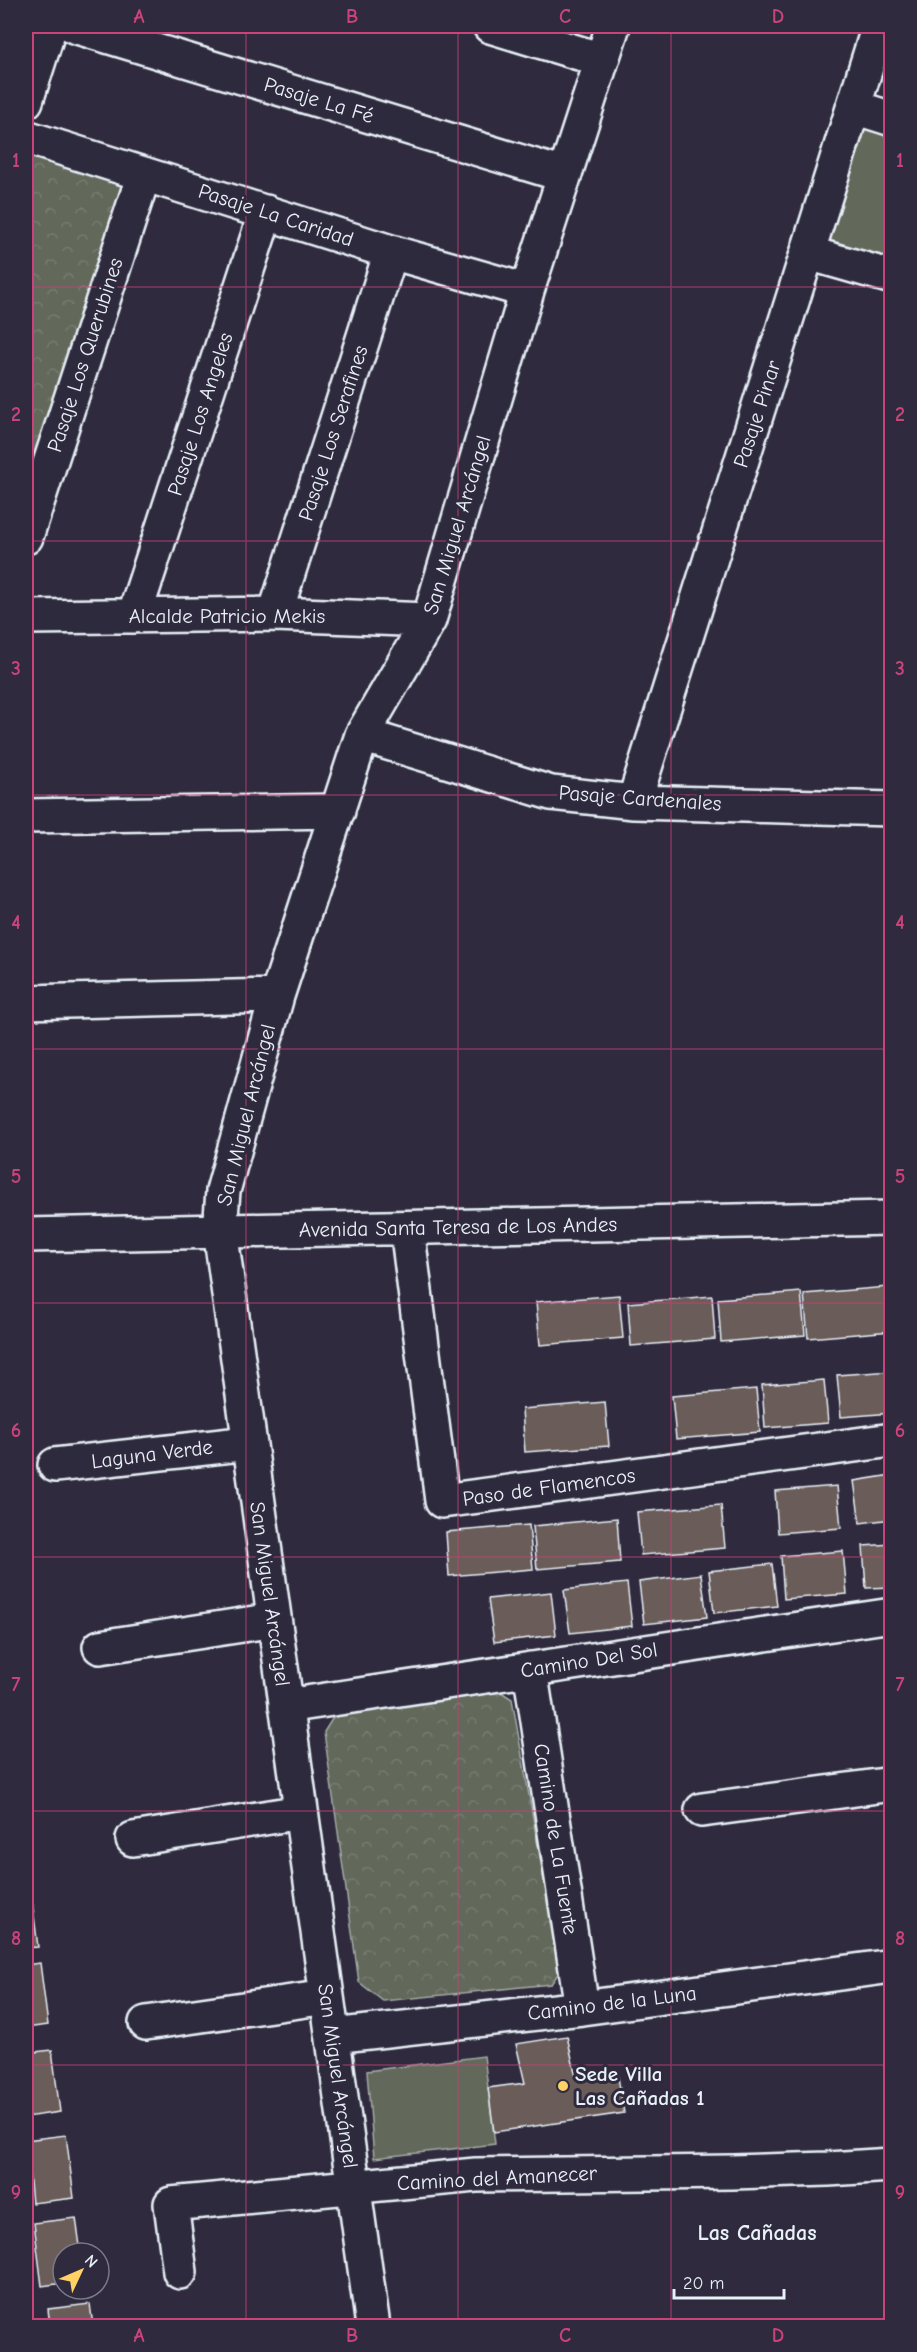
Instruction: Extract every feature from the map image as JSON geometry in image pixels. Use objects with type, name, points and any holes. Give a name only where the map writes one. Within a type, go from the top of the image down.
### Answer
[{"type":"street","points":[[26,101],[50,26]]},
{"type":"street","name":"Pasaje La Fé","points":[[74,26],[564,175]]},
{"type":"street","points":[[490,26],[602,60]]},
{"type":"street","name":"San Miguel Arcángel","points":[[373,2326],[220,1230],[223,1191],[277,996],[362,735],[429,620],[527,291],[613,26]]},
{"type":"street","name":"Pasaje Pinar","points":[[633,802],[879,26]]},
{"type":"street","points":[[854,107],[891,120]]},
{"type":"street","name":"Pasaje La Caridad","points":[[26,137],[391,252],[527,291]]},
{"type":"street","name":"Pasaje Los Querubines","points":[[26,537],[144,174]]},
{"type":"street","name":"Pasaje Los Angeles","points":[[134,615],[266,212]]},
{"type":"street","name":"Pasaje Los Serafines","points":[[275,614],[391,252]]},
{"type":"street","points":[[808,252],[891,277]]},
{"type":"street","name":"Alcalde Patricio Mekis","points":[[26,617],[275,614],[429,620]]},
{"type":"street","name":"Pasaje Cardenales","points":[[362,735],[550,793],[633,802],[890,803]]},
{"type":"street","points":[[26,816],[338,811]]},
{"type":"street","points":[[26,1002],[277,996]]},
{"type":"street","name":"Avenida Santa Teresa de Los Andes","points":[[26,1235],[891,1218]]},
{"type":"street","name":"Paso de Flamencos","points":[[407,1228],[442,1501],[891,1440]]},
{"type":"street","name":"Laguna Verde","points":[[55,1465],[249,1443]]},
{"type":"street","name":"Camino Del Sol","points":[[286,1706],[891,1615]]},
{"type":"street","points":[[100,1647],[274,1620]]},
{"type":"street","name":"Camino de La Fuente","points":[[530,1669],[582,2008]]},
{"type":"street","points":[[702,1809],[891,1784]]},
{"type":"street","points":[[133,1839],[301,1812]]},
{"type":"street","name":"Camino de la Luna","points":[[333,2037],[582,2008],[891,1965]]},
{"type":"street","points":[[146,2024],[327,1997]]},
{"type":"street","name":"Camino del Amanecer","points":[[180,2272],[171,2204],[476,2175],[733,2172],[891,2165]]},
{"type":"green space","points":[[854,107],[891,119],[891,277],[808,253]]},
{"type":"green space","points":[[26,137],[144,174],[26,537]]},
{"type":"green space","points":[[501,1692],[512,1699],[560,1971],[551,1984],[383,2001],[359,1982],[324,1732],[334,1716]]},
{"type":"green space","points":[[484,2056],[495,2144],[374,2158],[367,2071]]},
{"type":"building","points":[[888,1287],[892,1331],[808,1338],[804,1294]]},
{"type":"building","points":[[801,1292],[805,1335],[721,1342],[718,1299]]},
{"type":"building","points":[[619,1295],[623,1338],[540,1345],[536,1302]]},
{"type":"building","points":[[712,1296],[715,1339],[631,1346],[628,1303]]},
{"type":"building","points":[[892,1371],[892,1413],[841,1417],[837,1375]]},
{"type":"building","points":[[824,1380],[828,1423],[765,1428],[762,1385]]},
{"type":"building","points":[[756,1389],[760,1432],[676,1439],[672,1396]]},
{"type":"building","points":[[605,1402],[609,1446],[525,1452],[522,1409]]},
{"type":"building","points":[[892,1475],[892,1519],[860,1523],[854,1481]]},
{"type":"building","points":[[837,1486],[841,1528],[778,1533],[775,1491]]},
{"type":"building","points":[[721,1505],[725,1548],[641,1555],[637,1512]]},
{"type":"building","points":[[617,1518],[620,1562],[537,1569],[533,1526]]},
{"type":"building","points":[[529,1525],[533,1569],[449,1576],[446,1532]]},
{"type":"building","points":[[892,1544],[892,1587],[866,1588],[863,1546]]},
{"type":"building","points":[[843,1551],[847,1594],[784,1599],[781,1556]]},
{"type":"building","points":[[772,1564],[777,1606],[714,1613],[709,1571]]},
{"type":"building","points":[[701,1574],[707,1617],[644,1624],[639,1582]]},
{"type":"building","points":[[627,1583],[632,1626],[570,1633],[564,1590]]},
{"type":"building","points":[[551,1592],[556,1635],[494,1642],[488,1599]]},
{"type":"building","points":[[30,1884],[38,1947],[26,1948],[26,1885]]},
{"type":"building","points":[[40,1963],[48,2025],[26,2028],[26,1965]]},
{"type":"building","name":"Sede Villa Las Cañadas 1","points":[[567,2036],[576,2077],[617,2071],[624,2113],[494,2132],[488,2088],[525,2083],[516,2044]]},
{"type":"building","points":[[52,2050],[60,2112],[26,2117],[26,2053]]},
{"type":"building","points":[[66,2135],[74,2198],[32,2203],[26,2140]]},
{"type":"building","points":[[76,2218],[79,2241],[51,2241],[51,2285],[42,2286],[34,2223]]},
{"type":"building","points":[[90,2304],[93,2326],[50,2326],[48,2309]]},
{"type":"place","name":"Sede Villa Las Cañadas 1","points":[[563,2086]]},
{"type":"district","name":"Las Cañadas","points":[[757,2232]]}]
